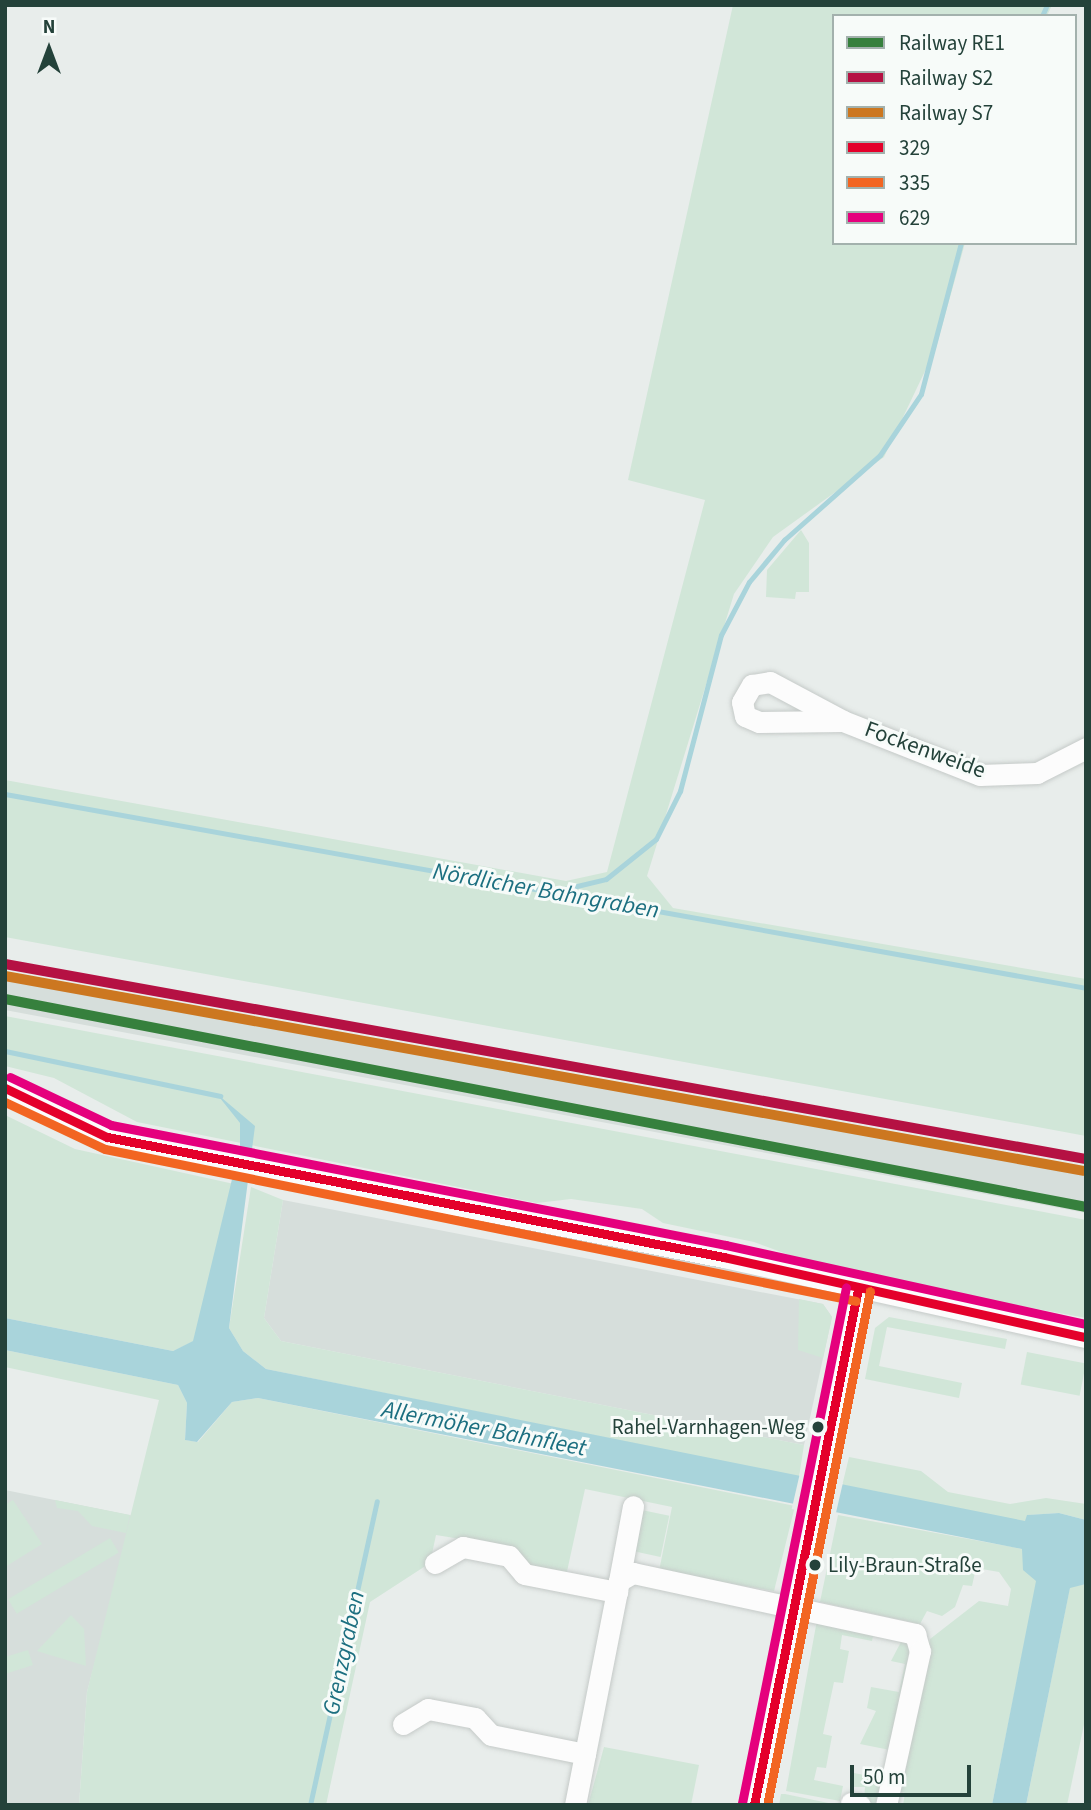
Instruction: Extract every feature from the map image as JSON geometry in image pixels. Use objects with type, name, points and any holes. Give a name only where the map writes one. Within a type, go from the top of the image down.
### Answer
[{"type":"street","name":"Fockenweide","points":[[843,721],[979,775],[1037,773],[1086,748]]},
{"type":"street","points":[[5,1088],[107,1137],[1086,1337]]},
{"type":"street","points":[[754,1805],[858,1289]]},
{"type":"street","points":[[575,1805],[622,1579],[633,1506]]},
{"type":"street","points":[[435,1563],[463,1547],[509,1556],[524,1574],[622,1579],[879,1622],[920,1641],[890,1801]]},
{"type":"street","points":[[403,1724],[428,1709],[475,1718],[491,1734],[585,1754]]},
{"type":"shaded area","points":[[5,977],[585,1078],[1086,1175],[1086,1213],[5,1010]]},
{"type":"shaded area","points":[[283,1200],[823,1304],[832,1317],[804,1445],[281,1341],[264,1318]]},
{"type":"shaded area","points":[[5,1490],[134,1516],[87,1692],[79,1805],[5,1805]]},
{"type":"green space","points":[[733,5],[1052,5],[1048,14],[832,14],[832,245],[964,245],[936,348],[884,457],[773,537],[734,594],[647,876],[673,908],[1086,979],[1086,1136],[5,937],[5,780],[566,881],[607,872],[705,500],[628,480]]},
{"type":"green space","points":[[801,530],[809,543],[809,592],[796,592],[795,599],[766,597],[767,570]]},
{"type":"green space","points":[[5,1016],[1086,1220],[1086,1318],[833,1271],[754,1242],[663,1223],[642,1209],[571,1199],[537,1203],[137,1122],[54,1078],[5,1066]]},
{"type":"green space","points":[[5,1115],[75,1149],[234,1184],[194,1341],[173,1351],[5,1318]]},
{"type":"green space","points":[[251,1187],[283,1200],[264,1318],[281,1341],[804,1445],[799,1477],[266,1369],[243,1351],[229,1328]]},
{"type":"green space","points":[[799,1299],[823,1304],[832,1317],[823,1358],[798,1350]]},
{"type":"green space","points":[[889,1317],[1007,1339],[1005,1349],[887,1327],[879,1366],[962,1383],[959,1398],[865,1379],[875,1328]]},
{"type":"green space","points":[[5,1350],[178,1385],[187,1403],[185,1440],[198,1442],[232,1402],[258,1398],[795,1506],[774,1591],[659,1571],[672,1507],[585,1489],[566,1576],[539,1570],[497,1545],[436,1535],[430,1563],[370,1602],[326,1805],[79,1805],[87,1692],[159,1400],[5,1367]]},
{"type":"green space","points":[[1027,1352],[1086,1363],[1080,1396],[1021,1384]]},
{"type":"green space","points":[[849,1457],[921,1471],[948,1492],[1010,1504],[1046,1498],[1086,1504],[1086,1520],[1059,1513],[1028,1515],[1026,1522],[842,1486]]},
{"type":"green space","points":[[13,1500],[42,1544],[5,1567],[5,1505]]},
{"type":"green space","points":[[55,1500],[130,1515],[126,1533],[92,1526],[78,1511],[57,1508]]},
{"type":"green space","points":[[637,1509],[669,1516],[661,1557],[628,1550]]},
{"type":"green space","points":[[838,1515],[1023,1549],[1037,1580],[992,1805],[903,1805],[905,1793],[898,1791],[930,1639],[979,1601],[1008,1606],[1011,1589],[999,1572],[976,1568],[972,1586],[963,1585],[955,1607],[942,1616],[927,1611],[920,1624],[820,1602]]},
{"type":"green space","points":[[110,1538],[119,1553],[17,1614],[8,1599]]},
{"type":"green space","points":[[1086,1584],[1086,1715],[1067,1805],[1026,1805],[1070,1587]]},
{"type":"green space","points":[[71,1615],[84,1629],[86,1666],[37,1651]]},
{"type":"green space","points":[[817,1620],[874,1631],[872,1641],[842,1635],[840,1649],[849,1651],[843,1683],[834,1682],[823,1734],[832,1736],[826,1768],[817,1767],[814,1780],[843,1786],[840,1801],[786,1791]]},
{"type":"green space","points":[[903,1638],[911,1643],[890,1750],[860,1744],[876,1711],[867,1708],[871,1687],[899,1692],[905,1664],[891,1661]]},
{"type":"green space","points":[[28,1650],[33,1665],[5,1674],[5,1657]]},
{"type":"green space","points":[[604,1747],[699,1765],[691,1805],[588,1805]]},
{"type":"green space","points":[[854,1773],[884,1779],[875,1804],[864,1801],[865,1787],[851,1787]]},
{"type":"green space","points":[[781,1794],[785,1794],[838,1805],[779,1805]]},
{"type":"water","name":"Allermöher Bahnfleet","points":[[216,1093],[255,1126],[229,1328],[243,1351],[266,1369],[1025,1521],[1027,1515],[1059,1513],[1086,1520],[1086,1584],[1070,1588],[1026,1805],[992,1805],[1036,1581],[1023,1570],[1022,1549],[258,1398],[232,1402],[197,1442],[185,1440],[187,1403],[178,1385],[5,1350],[5,1318],[173,1351],[193,1341],[240,1146],[240,1123]]},
{"type":"pier","points":[[800,1473],[843,1483],[835,1519],[792,1509]]},
{"type":"waterway","points":[[1043,14],[1047,5]]},
{"type":"waterway","points":[[556,891],[606,879],[656,839],[680,791],[721,635],[749,582],[784,540],[880,455],[921,394],[960,245]]},
{"type":"waterway","name":"Nördlicher Bahngraben","points":[[5,794],[1086,988]]},
{"type":"waterway","points":[[5,1051],[220,1096]]},
{"type":"waterway","name":"Grenzgraben","points":[[310,1805],[377,1501]]},
{"type":"rail line","name":"S2","points":[[5,964],[1086,1159]]},
{"type":"rail line","name":"S7","points":[[5,976],[1084,1171]]},
{"type":"rail line","name":"RE1","points":[[5,999],[1086,1207]]},
{"type":"transit line","name":"629","points":[[10,1077],[111,1125],[726,1245],[1086,1324]]},
{"type":"transit line","name":"329","points":[[5,1088],[107,1137],[724,1257],[1086,1337]]},
{"type":"transit line","name":"335","points":[[5,1102],[105,1149],[856,1301]]},
{"type":"transit line","name":"629","points":[[742,1803],[846,1287]]},
{"type":"transit line","name":"329","points":[[754,1805],[858,1289]]},
{"type":"transit line","name":"335","points":[[767,1805],[870,1291]]},
{"type":"place","name":"Rahel-Varnhagen-Weg","points":[[818,1427]]},
{"type":"place","name":"Lily-Braun-Straße","points":[[815,1565]]}]
